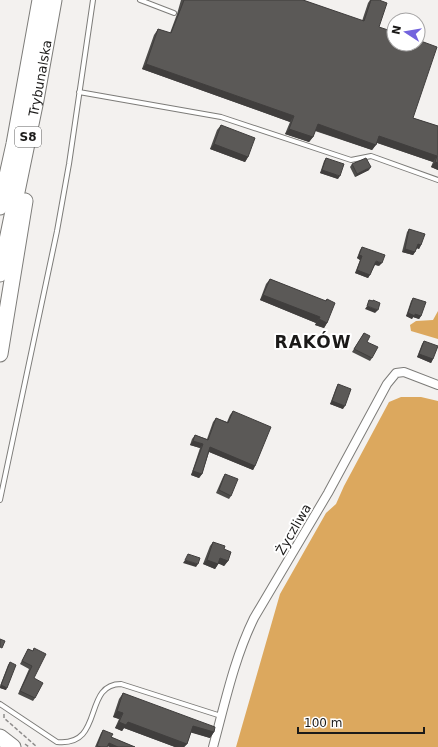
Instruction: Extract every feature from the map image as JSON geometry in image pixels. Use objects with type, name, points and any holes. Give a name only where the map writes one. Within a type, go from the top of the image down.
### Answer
[{"type":"highway","name":"Trybunalska","points":[[0,207],[14,144],[40,0]]},
{"type":"highway","name":"Trybunalska","points":[[0,274],[36,100],[54,0]]},
{"type":"highway","points":[[0,354],[33,154],[36,100]]},
{"type":"highway","points":[[0,737],[13,747]]},
{"type":"street","name":"Życzliwa","points":[[213,747],[237,656],[254,618],[328,493],[387,384],[396,374],[404,372],[438,385]]},
{"type":"lane","points":[[0,500],[57,231],[69,164],[93,0]]},
{"type":"lane","points":[[140,0],[174,13]]},
{"type":"lane","points":[[79,92],[221,117],[351,160],[371,156],[438,180]]},
{"type":"lane","points":[[0,704],[57,742],[66,743],[76,742],[84,736],[100,695],[105,688],[112,684],[121,684],[221,716]]},
{"type":"path","points":[[7,709],[4,718],[37,747]]},
{"type":"shaded area","points":[[438,311],[438,339],[411,331],[410,325],[416,321],[433,320]]},
{"type":"shaded area","points":[[401,397],[421,397],[438,401],[438,747],[236,747],[280,594],[326,513],[336,504],[344,486],[389,402]]},
{"type":"building","points":[[184,0],[303,0],[364,21],[371,0],[379,0],[387,3],[379,27],[386,29],[386,52],[426,52],[426,43],[437,47],[413,118],[438,126],[438,163],[435,162],[437,156],[379,136],[376,145],[318,124],[313,137],[289,129],[294,116],[146,64],[158,29],[171,33]]},
{"type":"building","points":[[221,125],[255,138],[248,157],[214,144]]},
{"type":"building","points":[[326,158],[344,164],[340,176],[322,170]]},
{"type":"building","points":[[366,158],[371,167],[357,174],[352,164]]},
{"type":"building","points":[[409,229],[425,234],[421,245],[418,244],[415,252],[405,249]]},
{"type":"building","points":[[362,247],[385,255],[382,263],[376,261],[370,275],[357,270],[362,256],[359,255]]},
{"type":"building","points":[[270,279],[326,301],[327,299],[335,303],[327,323],[319,319],[320,317],[263,295]]},
{"type":"building","points":[[413,298],[426,302],[421,316],[415,314],[415,316],[408,313]]},
{"type":"building","points":[[369,300],[380,303],[378,310],[367,306]]},
{"type":"building","points":[[364,333],[370,336],[367,342],[378,347],[372,358],[354,349]]},
{"type":"building","points":[[424,341],[438,346],[433,359],[419,354]]},
{"type":"building","points":[[338,384],[351,389],[345,406],[332,401]]},
{"type":"building","points":[[233,411],[271,427],[255,466],[210,447],[202,474],[193,471],[203,444],[193,441],[195,435],[208,440],[216,418],[228,423]]},
{"type":"building","points":[[225,474],[238,479],[231,496],[219,490]]},
{"type":"building","points":[[213,542],[225,546],[224,549],[231,552],[228,561],[220,558],[218,564],[207,560]]},
{"type":"building","points":[[188,554],[200,558],[198,564],[185,560]]},
{"type":"building","points":[[0,639],[5,641],[2,648],[0,647]]},
{"type":"building","points":[[34,648],[46,654],[34,678],[43,683],[35,698],[20,691],[32,666],[22,661],[28,649],[33,651]]},
{"type":"building","points":[[10,662],[16,665],[7,688],[1,685]]},
{"type":"building","points":[[123,693],[215,727],[214,732],[193,726],[187,744],[128,722],[126,725],[119,722],[123,713],[117,711]]},
{"type":"building","points":[[103,730],[113,734],[111,737],[135,747],[118,747],[109,743],[107,747],[97,746]]},
{"type":"district","name":"RAKÓW","points":[[313,342]]}]
